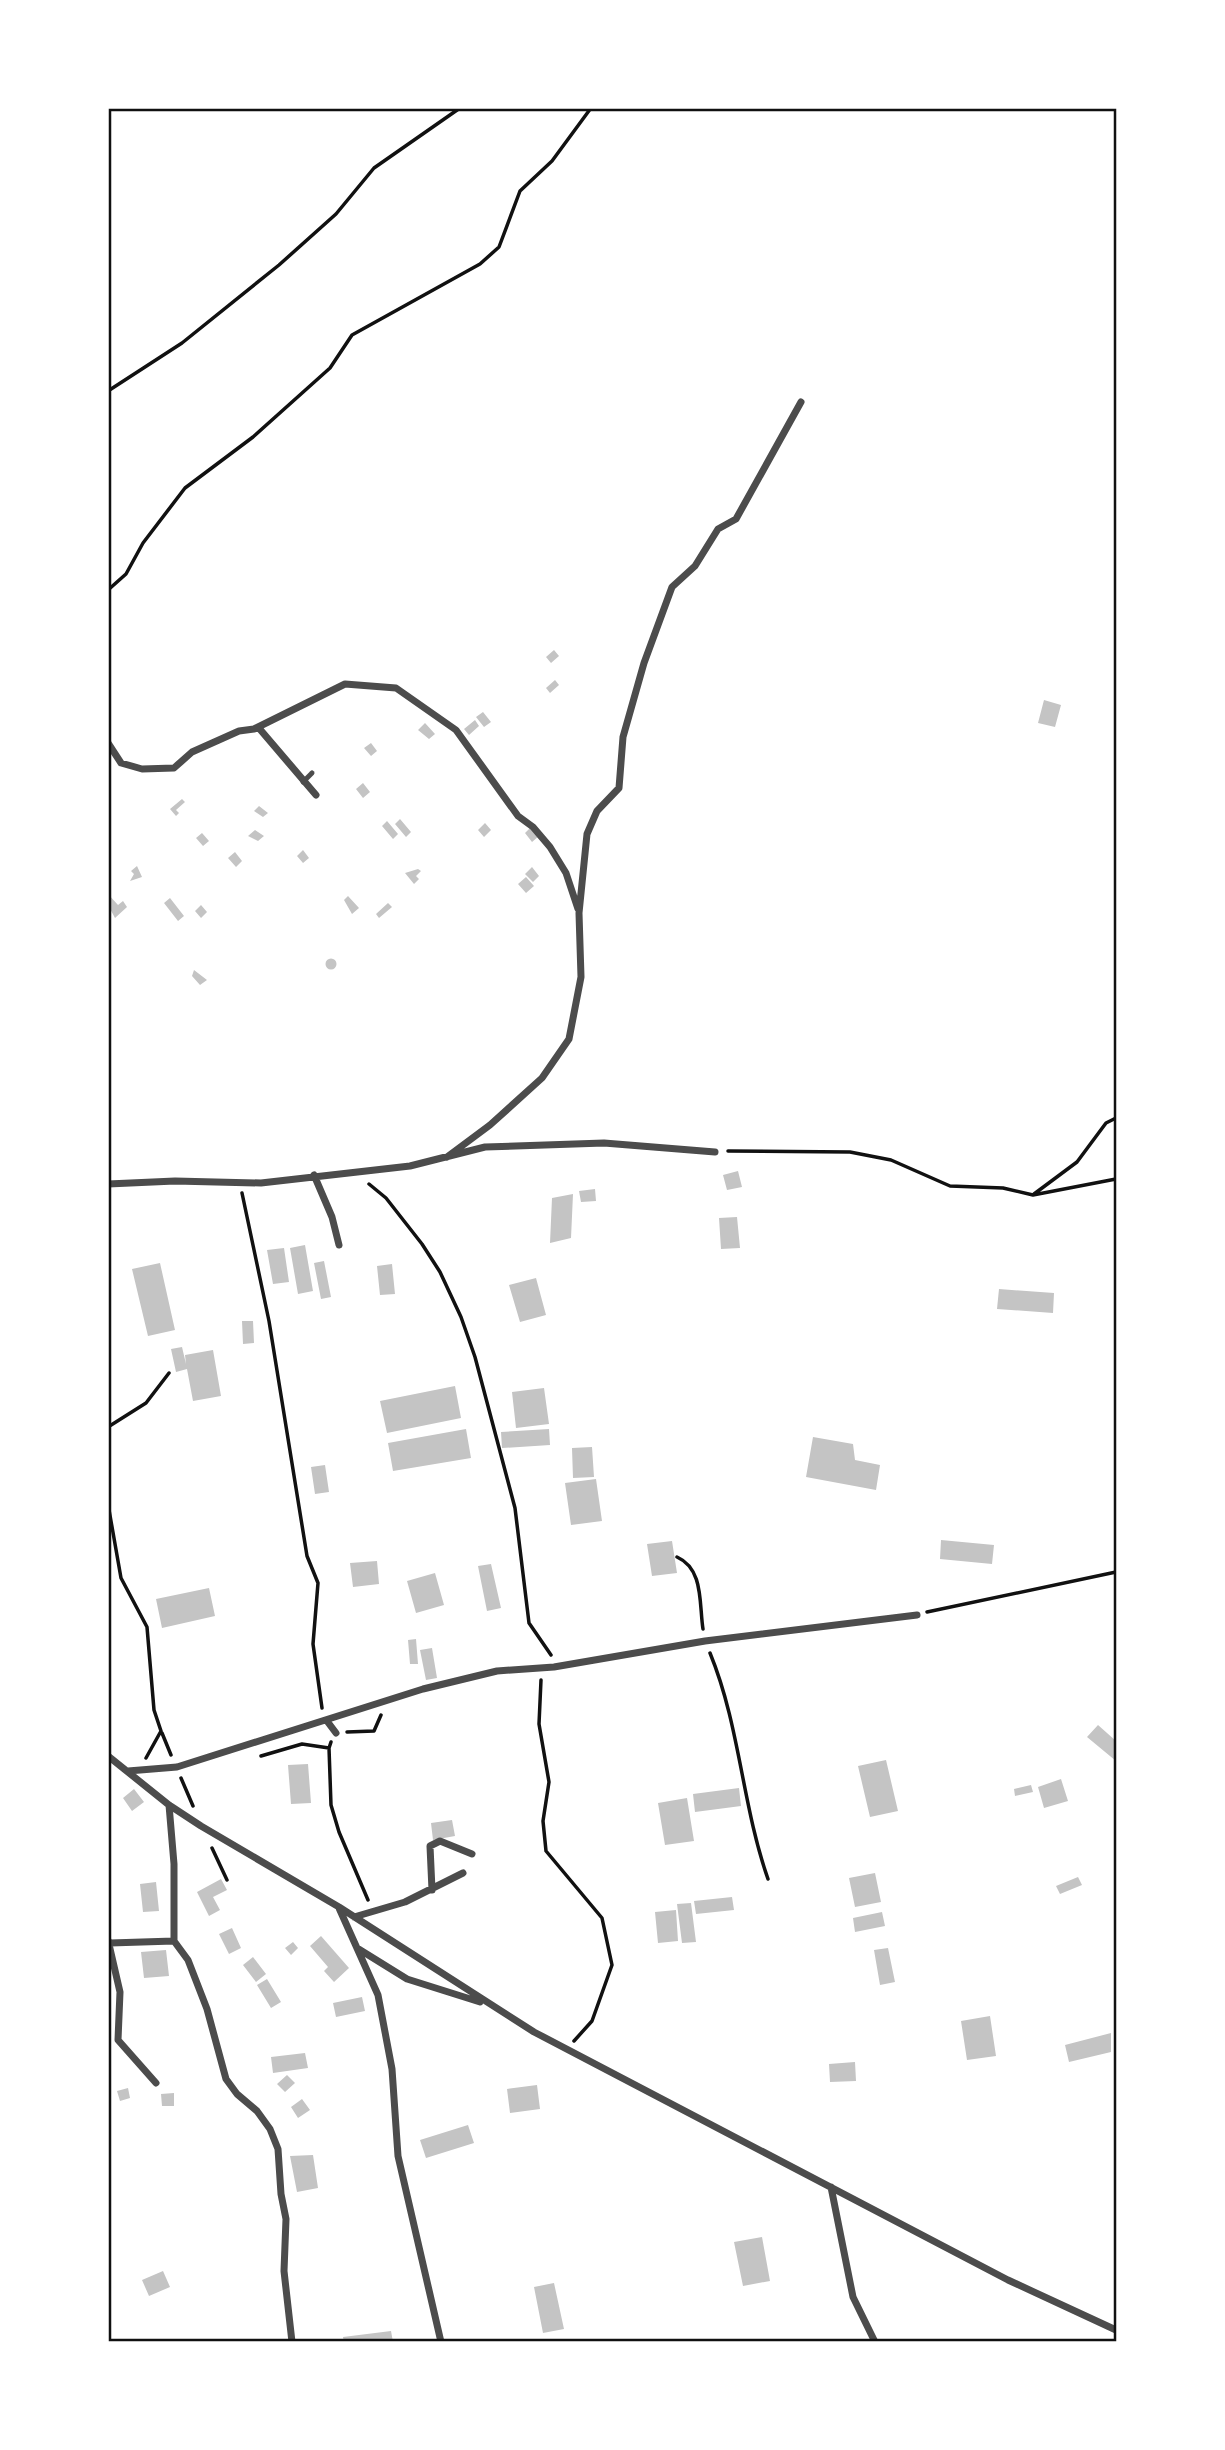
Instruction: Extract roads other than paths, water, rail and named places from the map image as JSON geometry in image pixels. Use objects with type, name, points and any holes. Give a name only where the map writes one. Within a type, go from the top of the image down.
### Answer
[{"type":"street","points":[[447,1157],[490,1125],[542,1078],[569,1039],[581,976],[579,913],[587,834],[597,811],[619,788],[623,737],[644,663],[672,587],[695,566],[718,529],[736,519],[802,402]]},
{"type":"street","points":[[108,743],[121,763],[142,769],[174,768],[192,752],[239,731],[258,727],[345,684],[396,688],[456,730],[518,816],[533,827],[550,847],[566,873],[579,913]]},
{"type":"street","points":[[258,727],[292,763],[291,769],[316,795]]},
{"type":"street","points":[[108,1184],[175,1181],[238,1183],[410,1166],[485,1147],[604,1143],[715,1152]]},
{"type":"street","points":[[314,1175],[339,1245]]},
{"type":"street","points":[[128,1770],[177,1767],[388,1700],[497,1671],[554,1667],[705,1641],[917,1615]]},
{"type":"street","points":[[327,1721],[336,1733]]},
{"type":"street","points":[[108,1756],[169,1805],[354,1917],[492,2006],[569,2050],[1008,2280],[1116,2330]]},
{"type":"street","points":[[169,1805],[174,1864],[174,1941],[188,1960],[207,2009],[226,2079],[237,2094],[257,2111],[270,2129],[278,2149],[281,2194],[286,2219],[284,2271],[292,2342]]},
{"type":"street","points":[[432,1890],[430,1846],[440,1841],[472,1854]]},
{"type":"street","points":[[354,1917],[368,1911],[386,1909],[432,1890],[448,1878],[463,1873]]},
{"type":"street","points":[[339,1908],[378,1995],[392,2069],[398,2156],[441,2342]]},
{"type":"street","points":[[118,2040],[120,1992],[109,1941],[174,1941]]},
{"type":"street","points":[[357,1948],[407,1979],[492,2006]]},
{"type":"street","points":[[108,2038],[118,2040],[156,2083]]},
{"type":"street","points":[[831,2188],[853,2297],[875,2342]]},
{"type":"lane","points":[[303,782],[312,773]]}]
